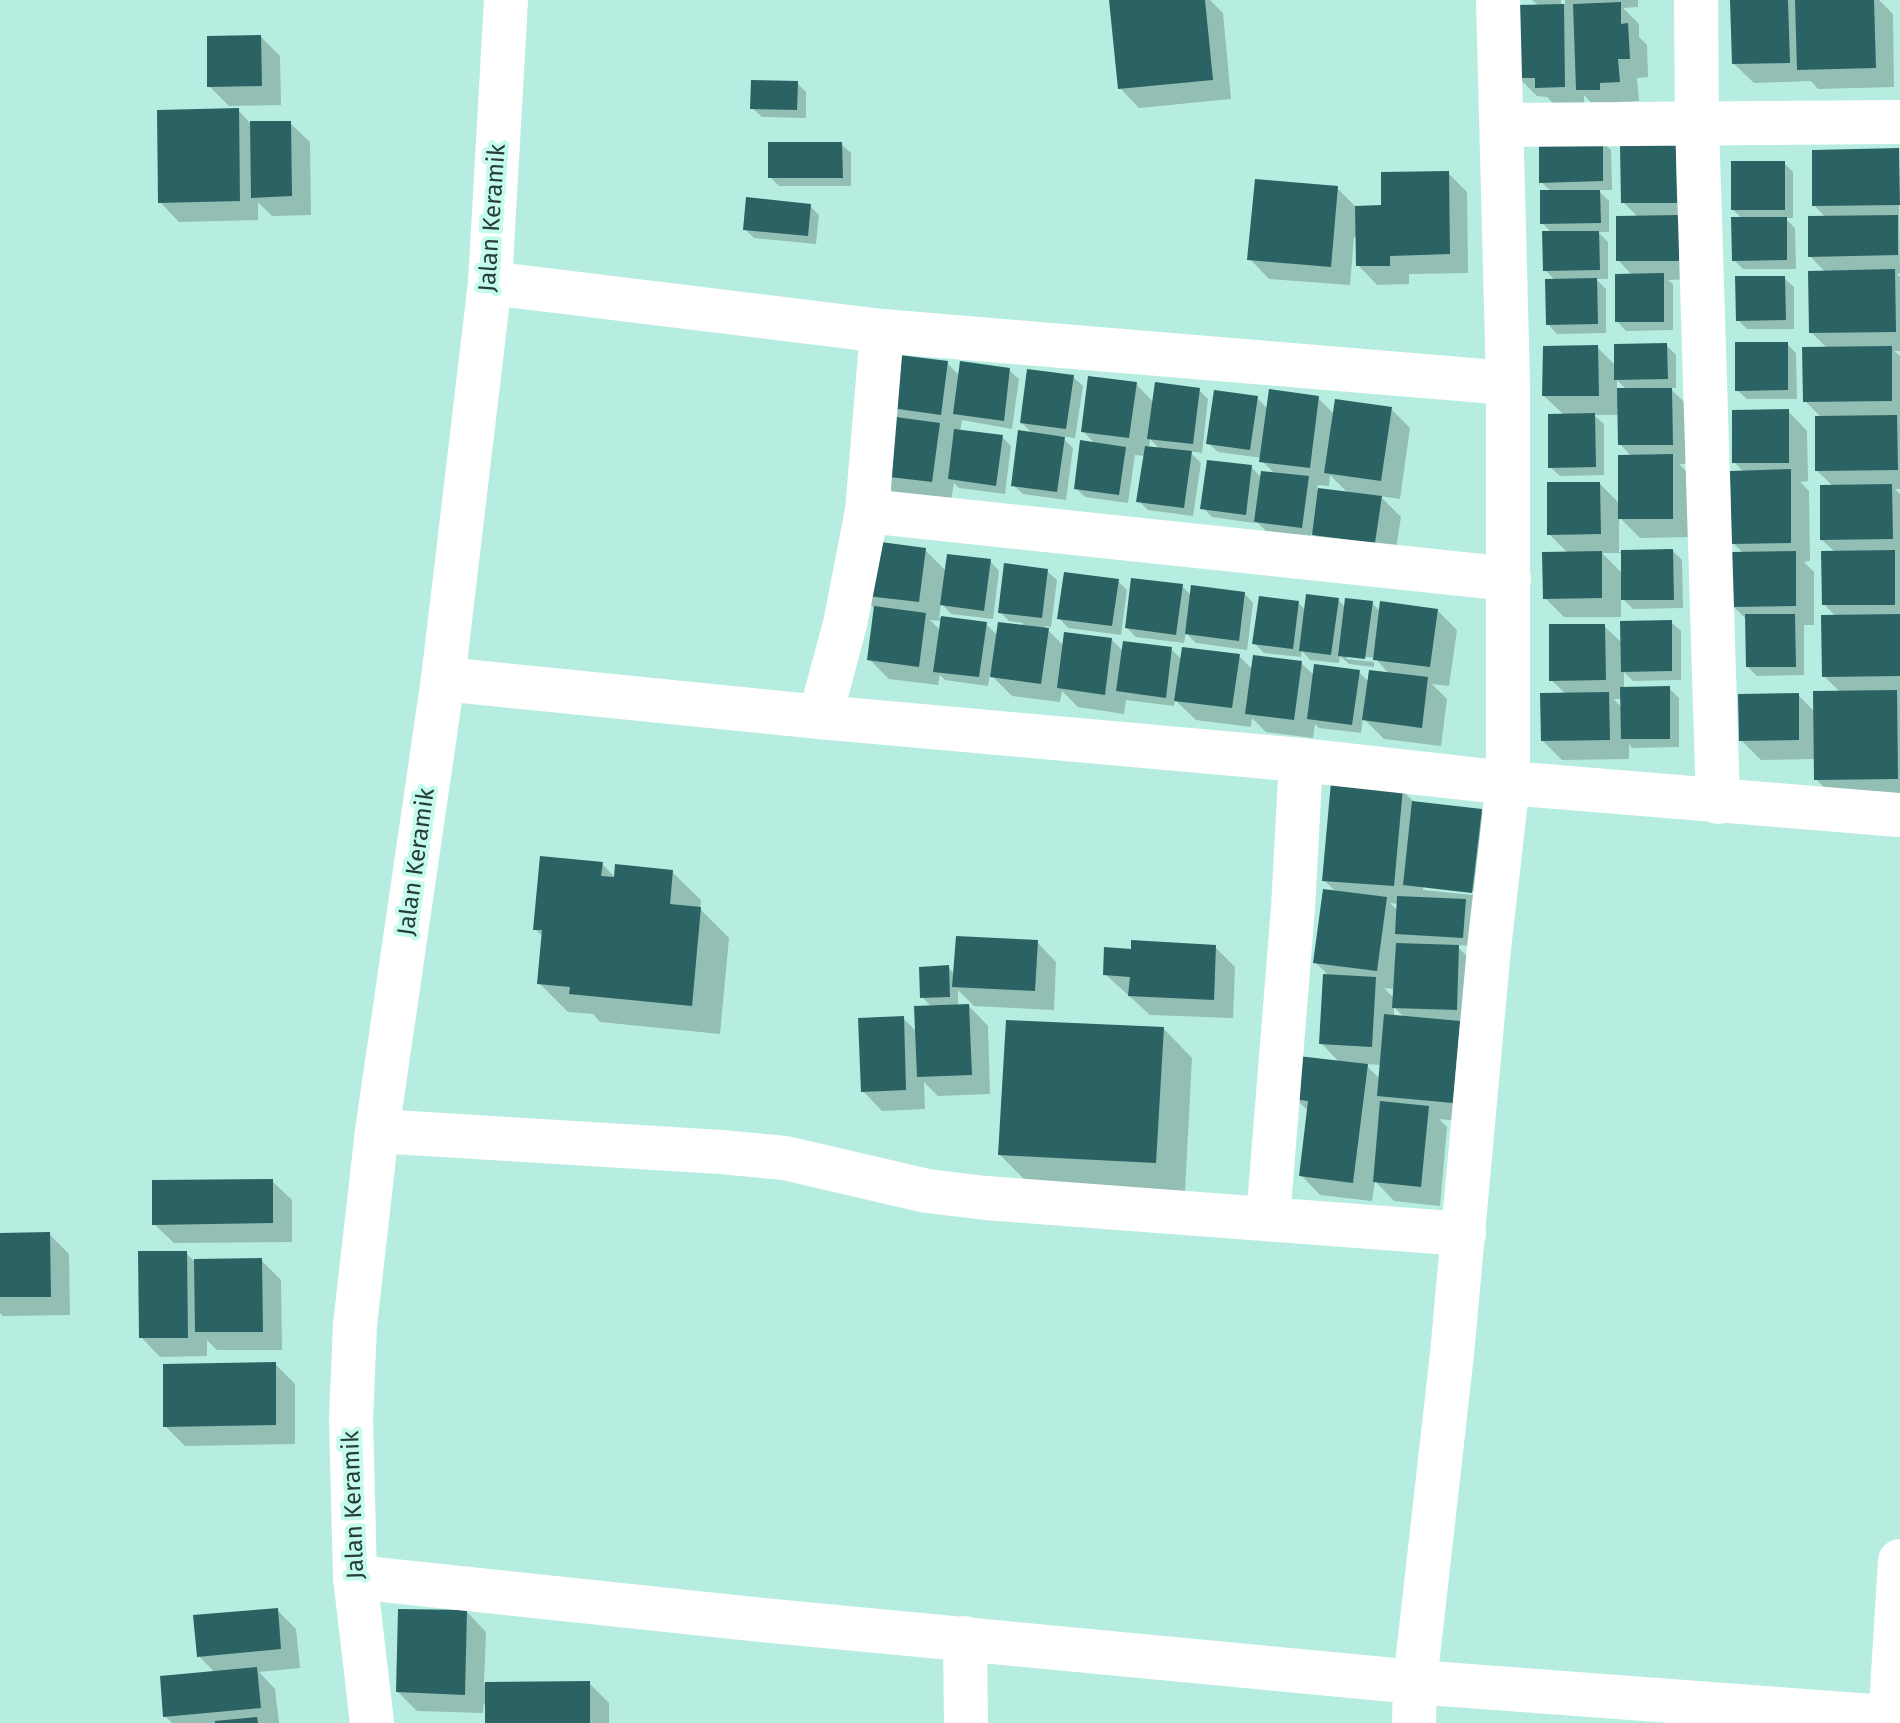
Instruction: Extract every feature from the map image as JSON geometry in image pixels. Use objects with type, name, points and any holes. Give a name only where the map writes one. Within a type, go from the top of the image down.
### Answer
[{"type":"street","name":"Jalan Keramik","points":[[372,1723],[355,1577],[351,1419],[355,1325],[377,1131],[443,679],[490,283],[506,0]]},
{"type":"street","points":[[1415,1703],[1508,783],[1508,383],[1498,0]]},
{"type":"street","points":[[1696,0],[1718,802]]},
{"type":"street","points":[[1502,125],[1900,122]]},
{"type":"street","points":[[490,283],[882,331],[1508,383]]},
{"type":"street","points":[[820,717],[845,624],[867,511],[882,331]]},
{"type":"street","points":[[867,511],[1509,579]]},
{"type":"street","points":[[443,679],[1301,760],[1508,783],[1900,815]]},
{"type":"street","points":[[1268,1219],[1293,908],[1301,760]]},
{"type":"street","points":[[377,1131],[721,1152],[799,1161],[927,1191],[1029,1202],[1464,1234]]},
{"type":"street","points":[[355,1577],[965,1638],[1415,1703],[1893,1719],[1900,1561]]},
{"type":"street","points":[[965,1638],[966,1723]]},
{"type":"building","points":[[1109,0],[1205,0],[1213,80],[1118,89]]},
{"type":"building","points":[[1730,0],[1788,0],[1790,63],[1732,64]]},
{"type":"building","points":[[1795,0],[1874,0],[1876,68],[1797,70]]},
{"type":"building","points":[[1621,2],[1621,24],[1628,23],[1630,59],[1618,59],[1620,82],[1600,83],[1600,90],[1576,90],[1573,4]]},
{"type":"building","points":[[1564,4],[1565,87],[1535,88],[1535,78],[1516,78],[1516,5]]},
{"type":"building","points":[[261,35],[262,86],[207,87],[207,36]]},
{"type":"building","points":[[751,80],[798,81],[797,110],[750,109]]},
{"type":"building","points":[[239,108],[240,201],[158,203],[157,110]]},
{"type":"building","points":[[250,121],[291,121],[292,196],[251,198]]},
{"type":"building","points":[[1603,139],[1603,181],[1539,183],[1539,141]]},
{"type":"building","points":[[768,142],[842,142],[843,178],[768,178]]},
{"type":"building","points":[[1620,145],[1676,145],[1677,203],[1621,203]]},
{"type":"building","points":[[1899,148],[1900,205],[1812,206],[1812,150]]},
{"type":"building","points":[[1731,161],[1785,161],[1785,210],[1731,210]]},
{"type":"building","points":[[1449,171],[1450,254],[1390,256],[1390,266],[1356,266],[1355,206],[1381,205],[1381,172]]},
{"type":"building","points":[[1255,179],[1338,186],[1331,267],[1247,260]]},
{"type":"building","points":[[1540,190],[1600,190],[1601,223],[1540,224]]},
{"type":"building","points":[[746,197],[811,204],[808,236],[743,230]]},
{"type":"building","points":[[1679,215],[1679,261],[1616,261],[1616,216]]},
{"type":"building","points":[[1898,215],[1898,255],[1808,257],[1808,216]]},
{"type":"building","points":[[1731,217],[1787,217],[1787,260],[1732,261]]},
{"type":"building","points":[[1542,231],[1599,231],[1600,270],[1543,271]]},
{"type":"building","points":[[1895,269],[1896,332],[1809,333],[1808,271]]},
{"type":"building","points":[[1664,273],[1664,322],[1615,322],[1615,274]]},
{"type":"building","points":[[1735,276],[1785,276],[1786,320],[1736,321]]},
{"type":"building","points":[[1597,278],[1598,324],[1546,325],[1545,279]]},
{"type":"building","points":[[1735,342],[1788,342],[1788,390],[1735,391]]},
{"type":"building","points":[[1667,343],[1668,379],[1614,380],[1614,344]]},
{"type":"building","points":[[1598,345],[1599,396],[1542,396],[1543,346]]},
{"type":"building","points":[[1892,346],[1892,401],[1803,402],[1802,347]]},
{"type":"building","points":[[891,354],[948,361],[941,415],[884,407]]},
{"type":"building","points":[[960,361],[1010,368],[1004,421],[953,414]]},
{"type":"building","points":[[1027,369],[1074,375],[1066,429],[1020,423]]},
{"type":"building","points":[[1088,376],[1137,382],[1129,438],[1081,432]]},
{"type":"building","points":[[1155,382],[1200,388],[1193,444],[1147,439]]},
{"type":"building","points":[[1617,388],[1672,388],[1673,445],[1618,445]]},
{"type":"building","points":[[1269,389],[1319,396],[1310,468],[1259,462]]},
{"type":"building","points":[[1214,390],[1258,396],[1250,450],[1206,444]]},
{"type":"building","points":[[1335,399],[1392,407],[1381,481],[1324,473]]},
{"type":"building","points":[[1789,409],[1789,463],[1732,463],[1732,410]]},
{"type":"building","points":[[1595,413],[1596,467],[1548,468],[1548,414]]},
{"type":"building","points":[[881,415],[940,423],[932,482],[873,475]]},
{"type":"building","points":[[1897,415],[1898,470],[1815,471],[1815,416]]},
{"type":"building","points":[[954,429],[1003,435],[996,486],[948,479]]},
{"type":"building","points":[[1018,430],[1065,437],[1057,492],[1011,486]]},
{"type":"building","points":[[1080,440],[1126,447],[1119,495],[1074,489]]},
{"type":"building","points":[[1145,446],[1192,451],[1184,508],[1136,502]]},
{"type":"building","points":[[1673,454],[1673,519],[1618,519],[1618,455]]},
{"type":"building","points":[[1207,460],[1252,465],[1246,515],[1200,509]]},
{"type":"building","points":[[1791,469],[1791,543],[1731,544],[1730,471]]},
{"type":"building","points":[[1261,471],[1309,476],[1302,528],[1254,522]]},
{"type":"building","points":[[1547,482],[1600,482],[1601,534],[1547,535]]},
{"type":"building","points":[[1892,484],[1893,539],[1820,540],[1820,485]]},
{"type":"building","points":[[1318,488],[1382,496],[1375,543],[1312,535]]},
{"type":"building","points":[[866,540],[926,548],[919,602],[858,595]]},
{"type":"building","points":[[1673,549],[1674,600],[1621,600],[1621,550]]},
{"type":"building","points":[[1895,550],[1895,605],[1822,605],[1821,551]]},
{"type":"building","points":[[1602,551],[1602,598],[1543,599],[1542,552]]},
{"type":"building","points":[[1796,551],[1796,606],[1731,607],[1731,552]]},
{"type":"building","points":[[947,554],[991,559],[984,611],[940,605]]},
{"type":"building","points":[[1004,563],[1048,569],[1042,618],[998,613]]},
{"type":"building","points":[[1064,572],[1119,579],[1112,626],[1057,619]]},
{"type":"building","points":[[1131,578],[1183,584],[1176,635],[1125,628]]},
{"type":"building","points":[[1191,585],[1245,592],[1239,641],[1185,634]]},
{"type":"building","points":[[1306,594],[1339,598],[1331,655],[1299,651]]},
{"type":"building","points":[[1259,596],[1299,601],[1293,649],[1252,644]]},
{"type":"building","points":[[1345,598],[1373,601],[1365,659],[1338,656]]},
{"type":"building","points":[[1380,601],[1438,609],[1430,667],[1373,660]]},
{"type":"building","points":[[874,606],[926,613],[919,667],[867,660]]},
{"type":"building","points":[[1745,614],[1795,614],[1796,667],[1746,667]]},
{"type":"building","points":[[1900,614],[1900,676],[1822,677],[1821,615]]},
{"type":"building","points":[[941,616],[987,622],[979,677],[933,672]]},
{"type":"building","points":[[1672,620],[1672,671],[1621,672],[1620,621]]},
{"type":"building","points":[[998,622],[1049,628],[1041,684],[990,677]]},
{"type":"building","points":[[1549,624],[1605,624],[1606,680],[1549,681]]},
{"type":"building","points":[[1064,632],[1112,638],[1105,695],[1057,688]]},
{"type":"building","points":[[1123,641],[1172,647],[1166,698],[1116,691]]},
{"type":"building","points":[[1182,647],[1240,654],[1232,708],[1174,701]]},
{"type":"building","points":[[1253,655],[1302,661],[1294,720],[1245,714]]},
{"type":"building","points":[[1314,664],[1360,670],[1352,725],[1307,719]]},
{"type":"building","points":[[1369,670],[1428,677],[1422,728],[1362,720]]},
{"type":"building","points":[[1670,686],[1670,739],[1621,739],[1620,687]]},
{"type":"building","points":[[1897,690],[1898,779],[1814,780],[1813,691]]},
{"type":"building","points":[[1609,692],[1610,740],[1541,741],[1540,693]]},
{"type":"building","points":[[1799,693],[1799,740],[1739,741],[1738,694]]},
{"type":"building","points":[[1331,782],[1403,788],[1394,886],[1322,881]]},
{"type":"building","points":[[1412,801],[1482,809],[1472,893],[1403,885]]},
{"type":"building","points":[[540,856],[603,862],[601,876],[614,877],[615,864],[673,870],[670,904],[701,907],[692,1006],[569,994],[570,987],[537,984],[542,930],[533,930]]},
{"type":"building","points":[[1323,889],[1387,897],[1377,971],[1313,963]]},
{"type":"building","points":[[1397,896],[1466,899],[1463,938],[1395,934]]},
{"type":"building","points":[[956,936],[1038,940],[1035,991],[952,987]]},
{"type":"building","points":[[1131,940],[1216,945],[1214,1000],[1128,996],[1130,977],[1103,975],[1104,947],[1131,949]]},
{"type":"building","points":[[1396,943],[1459,945],[1457,1010],[1392,1008]]},
{"type":"building","points":[[949,965],[950,997],[920,998],[919,967]]},
{"type":"building","points":[[1323,974],[1376,977],[1372,1047],[1319,1044]]},
{"type":"building","points":[[969,1004],[972,1075],[917,1077],[914,1006]]},
{"type":"building","points":[[1384,1014],[1460,1021],[1453,1103],[1377,1096]]},
{"type":"building","points":[[904,1016],[906,1090],[861,1092],[858,1018]]},
{"type":"building","points":[[1006,1020],[1164,1027],[1156,1163],[998,1155]]},
{"type":"building","points":[[1298,1056],[1368,1064],[1353,1183],[1299,1176],[1308,1101],[1293,1099]]},
{"type":"building","points":[[1380,1101],[1429,1106],[1421,1187],[1373,1182]]},
{"type":"building","points":[[273,1179],[273,1223],[152,1225],[152,1180]]},
{"type":"building","points":[[50,1232],[51,1297],[0,1297],[0,1233]]},
{"type":"building","points":[[138,1251],[187,1251],[188,1338],[139,1338]]},
{"type":"building","points":[[262,1258],[263,1332],[195,1332],[194,1259]]},
{"type":"building","points":[[276,1362],[276,1425],[163,1427],[163,1364]]},
{"type":"building","points":[[278,1608],[281,1649],[197,1657],[193,1615]]},
{"type":"building","points":[[398,1609],[467,1610],[465,1695],[396,1692]]},
{"type":"building","points":[[257,1667],[261,1708],[163,1717],[160,1676]]},
{"type":"building","points":[[590,1681],[590,1723],[485,1723],[485,1682]]},
{"type":"building","points":[[257,1717],[258,1723],[215,1723],[215,1721]]}]
